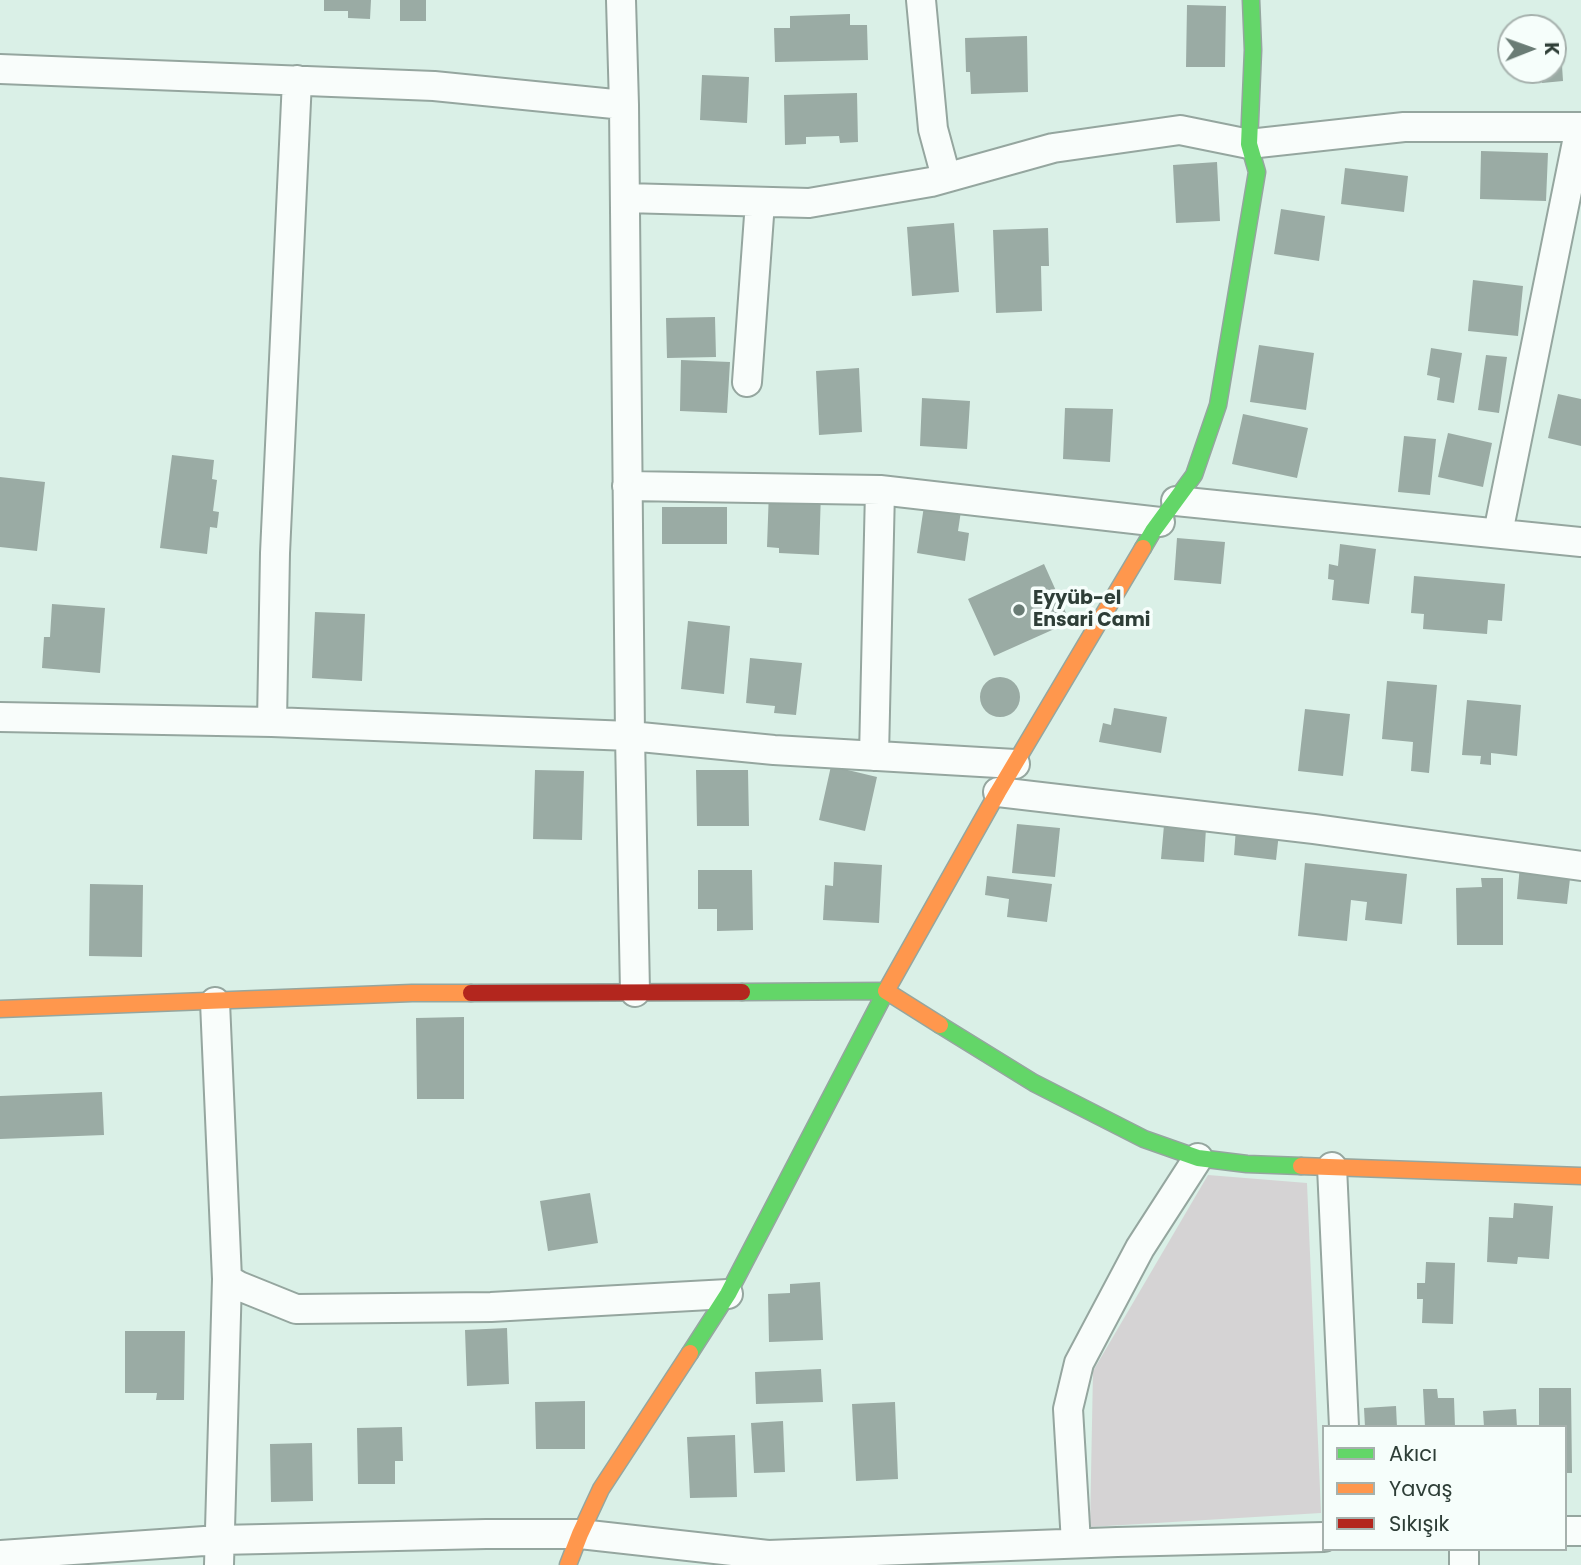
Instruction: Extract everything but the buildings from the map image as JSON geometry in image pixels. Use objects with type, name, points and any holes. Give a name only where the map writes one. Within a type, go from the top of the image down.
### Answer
[{"type":"street","points":[[621,0],[635,992]]},
{"type":"street","points":[[921,0],[933,129],[946,177]]},
{"type":"street","points":[[568,1565],[601,1489],[728,1294],[886,991],[998,792],[1168,512],[1194,475],[1218,405],[1257,172],[1249,144],[1253,50],[1251,0]]},
{"type":"street","points":[[0,69],[433,86],[624,104]]},
{"type":"street","points":[[272,722],[275,553],[297,80]]},
{"type":"street","points":[[625,198],[809,203],[946,177],[1052,148],[1180,130],[1249,144],[1404,127],[1581,127],[1498,533]]},
{"type":"street","points":[[747,382],[760,202]]},
{"type":"street","points":[[627,486],[880,490],[1581,541]]},
{"type":"street","points":[[874,756],[880,490]]},
{"type":"street","points":[[0,718],[272,722],[630,736],[774,750],[1015,764]]},
{"type":"street","points":[[998,792],[1314,829],[1581,866]]},
{"type":"street","points":[[0,1009],[412,993],[886,991],[1034,1083],[1144,1139],[1198,1158],[1247,1164],[1581,1176]]},
{"type":"street","points":[[215,1002],[227,1279],[219,1553]]},
{"type":"street","points":[[1076,1543],[1068,1409],[1079,1363],[1140,1248],[1198,1158]]},
{"type":"street","points":[[1332,1167],[1344,1425]]},
{"type":"street","points":[[227,1279],[296,1310],[491,1307],[728,1294]]},
{"type":"street","points":[[0,1555],[219,1553],[486,1534],[580,1534],[768,1555],[892,1558],[1076,1543],[1224,1552],[1322,1537]]},
{"type":"shaded area","points":[[1208,1175],[1307,1183],[1321,1513],[1090,1527],[1093,1371]]},
{"type":"traffic: fast","points":[[1143,548],[1194,475],[1218,405],[1257,172],[1249,144],[1253,50],[1251,0]]},
{"type":"traffic: fast","points":[[690,1353],[728,1294],[886,991],[742,992]]},
{"type":"traffic: fast","points":[[940,1025],[1034,1083],[1144,1139],[1198,1158],[1247,1164],[1301,1166]]},
{"type":"traffic: slow","points":[[940,1025],[886,991],[998,792],[1143,548]]},
{"type":"traffic: slow","points":[[0,1009],[471,993]]},
{"type":"traffic: slow","points":[[1301,1166],[1581,1176]]},
{"type":"traffic: slow","points":[[568,1565],[601,1489],[690,1353]]},
{"type":"traffic: jam","points":[[471,993],[742,992]]},
{"type":"place","name":"Eyyüb-el Ensari Cami","points":[[1019,610]]}]
